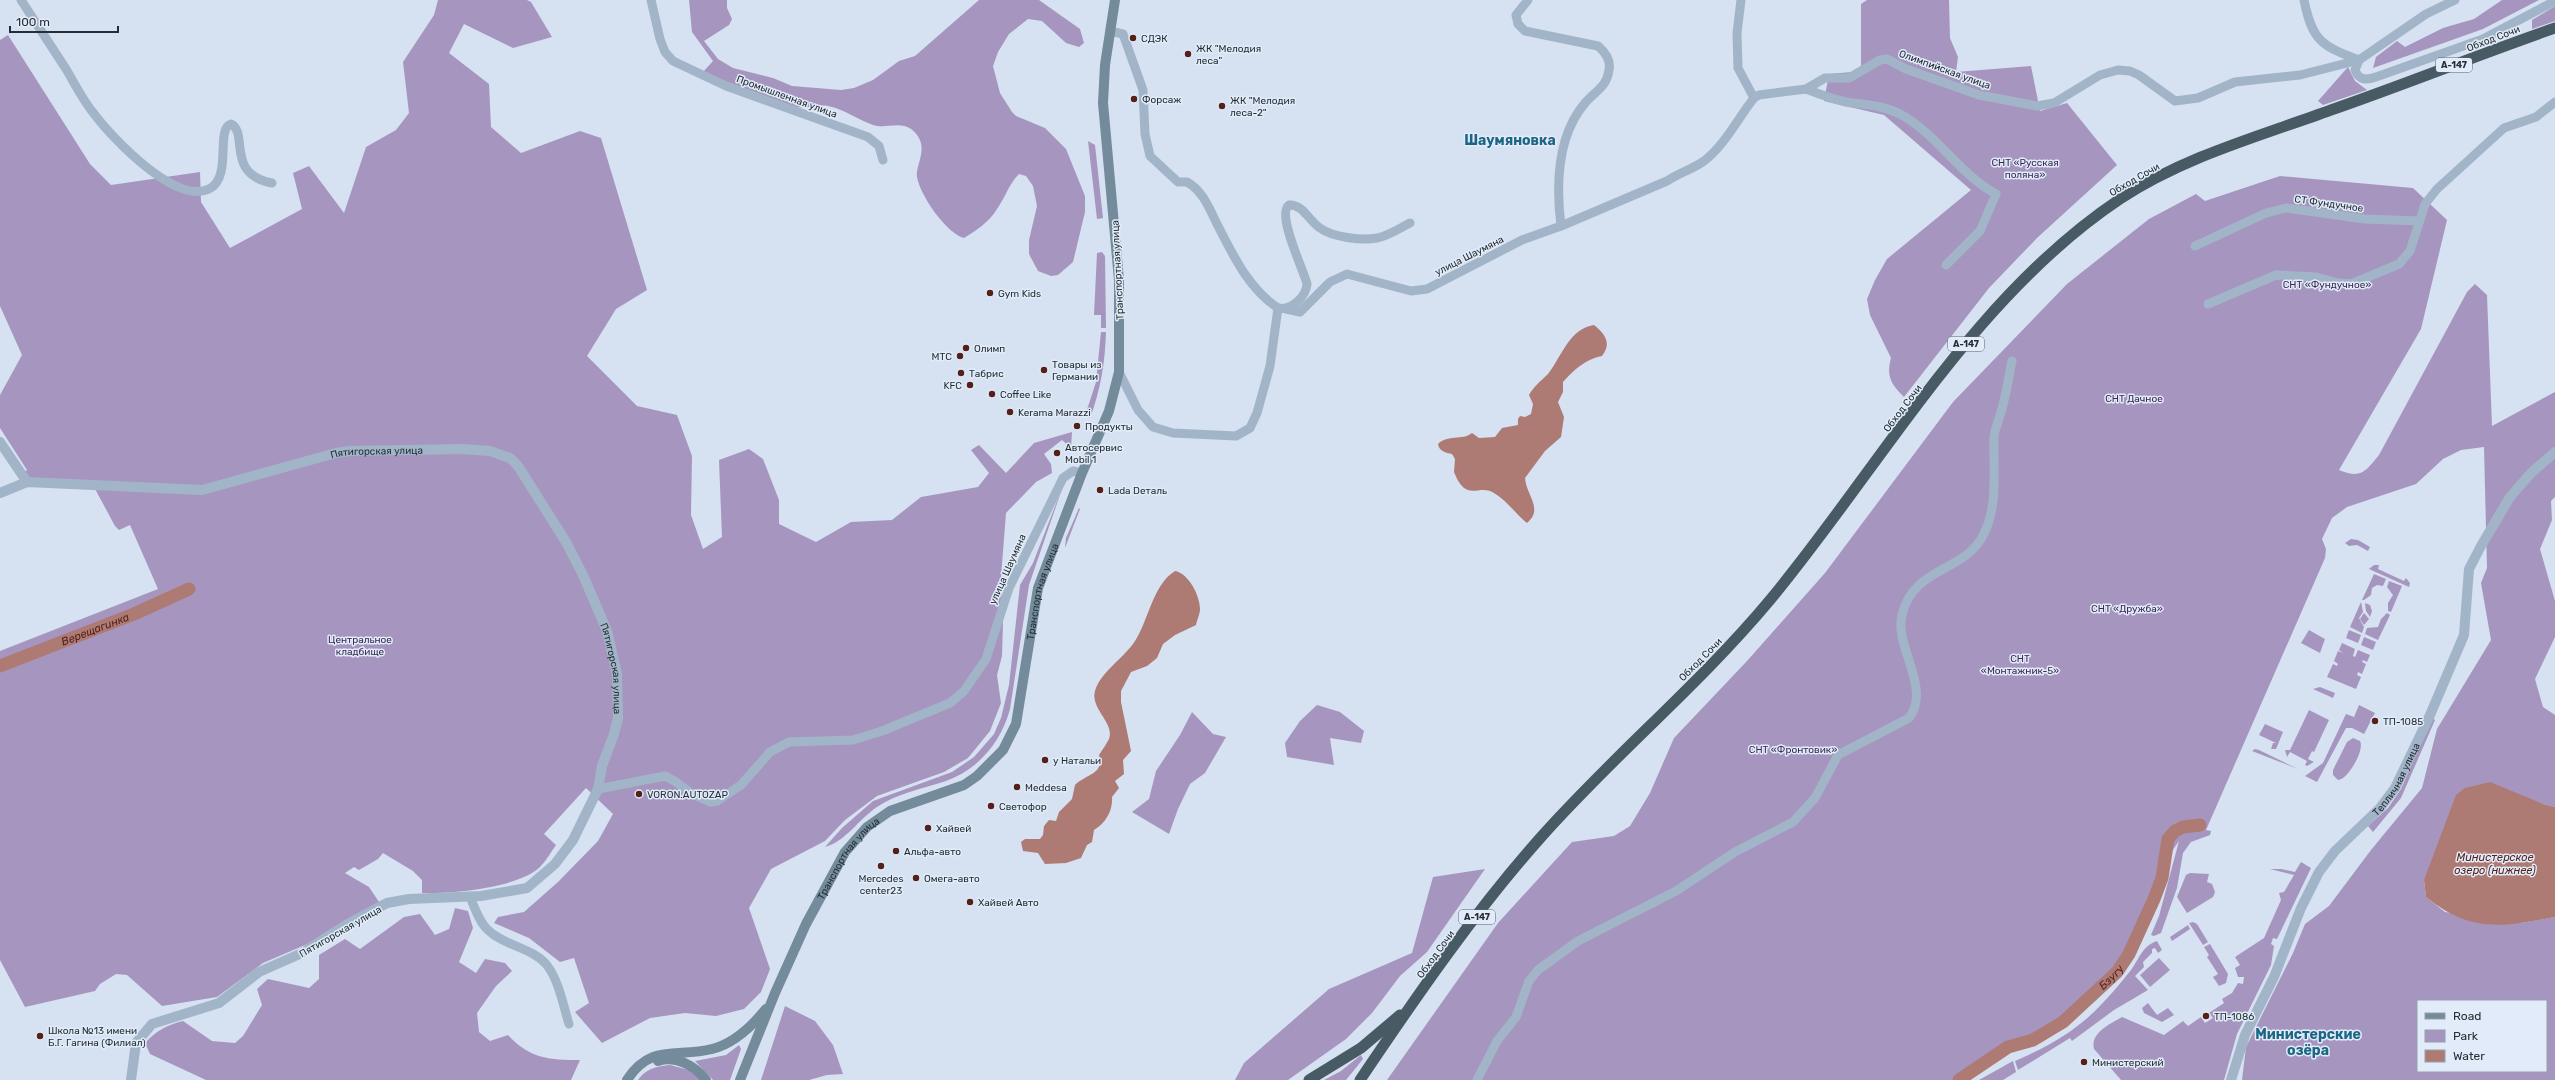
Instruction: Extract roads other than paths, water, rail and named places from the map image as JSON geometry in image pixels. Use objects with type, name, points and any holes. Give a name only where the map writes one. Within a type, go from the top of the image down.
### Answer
[{"type":"highway","name":"Обход Сочи","points":[[1360,1080],[1415,1001],[1498,889],[1542,836],[1728,649],[1774,596],[1954,358],[2008,295],[2047,256],[2092,219],[2153,180],[2215,152],[2555,28]]},
{"type":"highway","name":"Обход Сочи","points":[[1309,1080],[1375,1037],[1415,1001]]},
{"type":"main road","name":"Транспортная улица","points":[[740,1080],[772,1001],[824,890],[845,852],[856,838],[890,811],[964,784],[977,776],[1003,750],[1011,737],[1021,699],[1030,625],[1038,588],[1082,473],[1109,411],[1119,372],[1118,280],[1103,103],[1105,65],[1115,0]]},
{"type":"main road","points":[[628,1080],[638,1066],[654,1056],[714,1049],[730,1042],[750,1026],[772,1001]]},
{"type":"main road","points":[[745,1080],[750,1057]]},
{"type":"main road","points":[[628,1080],[650,1064],[670,1059],[694,1068],[706,1080]]},
{"type":"street","points":[[21,0],[95,116],[144,166],[167,183],[195,191],[204,191],[215,185],[222,171],[224,131],[231,124],[237,129],[243,165],[257,178],[272,183]]},
{"type":"street","name":"Промышленная улица","points":[[651,0],[660,39],[665,52],[673,61],[726,86],[868,136],[879,146],[883,160]]},
{"type":"street","points":[[1528,0],[1516,15],[1518,24],[1525,31],[1598,46],[1604,52],[1610,68],[1605,85],[1584,103],[1570,130],[1561,156],[1559,200],[1561,226]]},
{"type":"street","points":[[1741,0],[1737,33],[1738,68],[1754,98]]},
{"type":"street","points":[[2304,0],[2313,33],[2324,44],[2359,60]]},
{"type":"street","points":[[2455,0],[2426,14],[2359,60],[2354,70],[2358,76],[2364,79],[2376,78],[2483,39],[2555,1]]},
{"type":"street","points":[[1110,31],[1123,34],[1140,75],[1143,90],[1145,134],[1150,156],[1178,182],[1187,182],[1200,192],[1247,278],[1263,297],[1282,309]]},
{"type":"street","name":"Олимпийская улица","points":[[1754,98],[1759,95],[1806,89],[1825,78],[1853,77],[1880,60],[1887,59],[1906,69],[1979,94],[2037,106],[2054,103],[2100,75],[2118,70],[2130,71],[2139,75],[2175,101],[2182,101],[2198,98],[2235,82],[2300,75],[2359,60]]},
{"type":"street","points":[[1806,89],[1847,102],[1880,106],[1900,114],[1934,142],[1974,181],[1996,194],[1980,231],[1946,265]]},
{"type":"street","name":"улица Шаумяна","points":[[1282,309],[1300,312],[1330,282],[1347,274],[1411,291],[1427,289],[1522,240],[1561,226],[1667,181],[1680,171],[1694,167],[1712,153],[1754,98]]},
{"type":"street","points":[[2208,304],[2276,275],[2316,277],[2338,283],[2350,284],[2382,273],[2405,258],[2410,251],[2425,204],[2437,189],[2504,128],[2536,117],[2555,102]]},
{"type":"street","points":[[1119,372],[1138,410],[1153,427],[1173,433],[1236,436],[1250,428],[1257,413],[1282,309],[1302,296],[1307,284],[1297,261],[1290,234],[1285,212],[1289,205],[1300,208],[1320,229],[1332,234],[1364,239],[1377,238],[1410,223]]},
{"type":"street","name":"СТ Фундучное","points":[[2195,246],[2266,213],[2286,208],[2365,219],[2419,221]]},
{"type":"street","points":[[1477,1080],[1497,1041],[1516,1017],[1529,981],[1538,970],[1565,949],[1676,891],[1735,852],[1793,822],[1815,798],[1838,755],[1909,718],[1914,712],[1916,700],[1914,673],[1903,641],[1901,626],[1902,614],[1907,602],[1922,581],[1974,549],[1986,527],[1994,487],[1994,437],[2012,362]]},
{"type":"street","points":[[0,442],[27,482],[0,493]]},
{"type":"street","name":"Пятигорская улица","points":[[27,482],[202,490],[336,453],[350,451],[462,449],[490,451],[510,458],[523,472],[566,542],[600,612],[613,652],[617,674],[618,718],[602,766],[598,789],[573,840],[555,864],[540,878],[519,890],[470,897],[409,899],[388,903],[346,926],[302,953],[259,972],[219,1003],[152,1024],[136,1043],[131,1080]]},
{"type":"street","name":"Тепличная улица","points":[[2231,1080],[2245,1035],[2274,977],[2301,908],[2319,872],[2335,851],[2380,808],[2395,788],[2430,715],[2464,635],[2469,569],[2480,546],[2510,497],[2531,473],[2555,452]]},
{"type":"street","name":"улица Шаумяна","points":[[598,789],[665,776],[692,794],[711,802],[717,801],[741,785],[770,752],[789,742],[858,738],[950,703],[964,691],[986,658],[1008,588],[1063,478],[1073,471],[1082,473]]},
{"type":"street","points":[[470,897],[487,930],[500,940],[538,957],[546,964],[560,995],[569,1024]]},
{"type":"water","points":[[1594,325],[1604,335],[1607,347],[1602,356],[1585,362],[1563,382],[1563,392],[1558,402],[1564,417],[1561,437],[1545,451],[1525,478],[1534,507],[1532,518],[1527,523],[1503,499],[1494,493],[1483,490],[1473,491],[1463,487],[1454,472],[1455,459],[1452,454],[1441,450],[1438,444],[1446,439],[1464,437],[1472,433],[1479,438],[1495,437],[1502,428],[1518,425],[1518,419],[1520,416],[1525,417],[1531,414],[1533,404],[1529,395],[1535,386],[1548,374],[1572,338],[1578,332]]},
{"type":"water","points":[[1175,571],[1189,580],[1196,591],[1200,611],[1196,625],[1175,635],[1163,644],[1157,658],[1147,666],[1131,672],[1121,691],[1121,702],[1131,751],[1123,760],[1124,774],[1115,781],[1119,788],[1112,797],[1108,816],[1102,824],[1094,830],[1092,842],[1087,845],[1081,858],[1066,863],[1045,864],[1038,853],[1023,851],[1021,842],[1025,839],[1040,839],[1043,835],[1044,826],[1049,820],[1056,821],[1059,812],[1072,799],[1075,785],[1097,770],[1100,761],[1099,755],[1109,739],[1110,733],[1109,727],[1096,704],[1094,698],[1095,691],[1106,672],[1133,644],[1161,586],[1167,577]]},
{"type":"water","name":"Министерское озеро (нижнее)","points":[[2490,782],[2543,804],[2555,807],[2555,917],[2502,925],[2472,922],[2442,909],[2426,897],[2424,880],[2456,795],[2465,788]]},
{"type":"waterway","name":"Верещагинка","points":[[0,666],[134,614],[189,589]]},
{"type":"waterway","name":"Бзугу","points":[[1959,1080],[2008,1047],[2033,1040],[2063,1022],[2117,972],[2129,954],[2154,899],[2162,878],[2168,839],[2175,831],[2183,827],[2200,825]]},
{"type":"place","name":"СДЭК","points":[[1133,38]]},
{"type":"place","name":"ЖК \"Мелодия леса\"","points":[[1188,54]]},
{"type":"place","name":"Форсаж","points":[[1134,99]]},
{"type":"place","name":"ЖК \"Мелодия леса-2\"","points":[[1222,106]]},
{"type":"place","name":"Gym Kids","points":[[990,293]]},
{"type":"place","name":"Олимп","points":[[966,348]]},
{"type":"place","name":"МТС","points":[[960,356]]},
{"type":"place","name":"Товары из Германии","points":[[1044,370]]},
{"type":"place","name":"Табрис","points":[[961,373]]},
{"type":"place","name":"KFC","points":[[970,385]]},
{"type":"place","name":"Coffee Like","points":[[992,394]]},
{"type":"place","name":"Kerama Marazzi","points":[[1010,412]]},
{"type":"place","name":"Продукты","points":[[1077,426]]},
{"type":"place","name":"Автосервис Mobil 1","points":[[1057,453]]},
{"type":"place","name":"Lada Dеталь","points":[[1100,490]]},
{"type":"place","name":"ТП-1085","points":[[2375,721]]},
{"type":"place","name":"у Натальи","points":[[1045,760]]},
{"type":"place","name":"Meddesa","points":[[1017,787]]},
{"type":"place","name":"VORON.AUTOZAP","points":[[639,794]]},
{"type":"place","name":"Светофор","points":[[991,806]]},
{"type":"place","name":"Хайвей","points":[[928,828]]},
{"type":"place","name":"Альфа-авто","points":[[896,851]]},
{"type":"place","name":"Mercedes center23","points":[[881,866]]},
{"type":"place","name":"Омега-авто","points":[[916,878]]},
{"type":"place","name":"Хайвей Авто","points":[[970,902]]},
{"type":"place","name":"ТП-1086","points":[[2206,1016]]},
{"type":"place","name":"Школа №13 имени Б.Г. Гагина (Филиал)","points":[[40,1036]]},
{"type":"place","name":"Министерский","points":[[2084,1062]]},
{"type":"district","name":"Шаумяновка","points":[[1510,140]]},
{"type":"district","name":"Министерские озёра","points":[[2308,1042]]},
{"type":"park label","name":"СНТ «Русская поляна»","points":[[2025,168]]},
{"type":"park label","name":"СНТ «Фундучное»","points":[[2327,284]]},
{"type":"park label","name":"СНТ Дачное","points":[[2134,398]]},
{"type":"park label","name":"СНТ «Дружба»","points":[[2127,608]]},
{"type":"park label","name":"Центральное кладбище","points":[[360,644]]},
{"type":"park label","name":"СНТ «Монтажник-5»","points":[[2020,664]]},
{"type":"park label","name":"СНТ «Фронтовик»","points":[[1793,749]]}]
